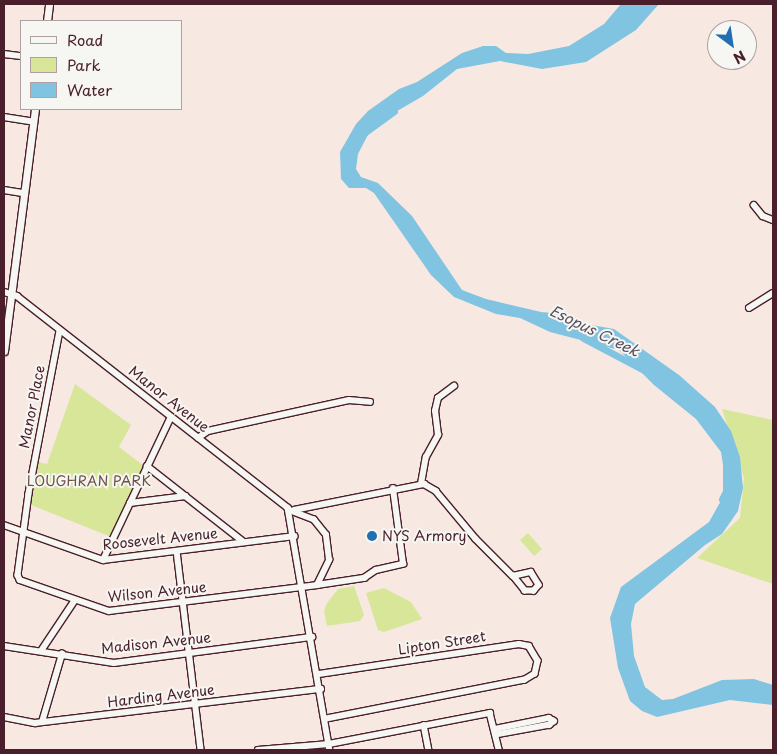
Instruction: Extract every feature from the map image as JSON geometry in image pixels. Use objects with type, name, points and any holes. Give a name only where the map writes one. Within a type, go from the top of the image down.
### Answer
[{"type":"main road","points":[[47,20],[49,4]]},
{"type":"main road","points":[[4,351],[8,293],[36,110]]},
{"type":"street","points":[[4,54],[20,56]]},
{"type":"street","points":[[4,118],[34,122]]},
{"type":"street","points":[[4,190],[24,193]]},
{"type":"street","points":[[754,205],[763,216],[773,220]]},
{"type":"street","name":"Manor Avenue","points":[[8,293],[60,331],[290,511],[306,515],[326,535],[329,560],[317,585]]},
{"type":"street","points":[[749,308],[773,293]]},
{"type":"street","name":"Manor Place","points":[[19,578],[35,457],[60,331]]},
{"type":"street","points":[[420,484],[426,457],[438,435],[435,404],[441,394],[454,386]]},
{"type":"street","points":[[198,438],[208,431],[349,400],[370,402]]},
{"type":"street","points":[[103,560],[171,417]]},
{"type":"street","points":[[147,466],[244,542]]},
{"type":"street","points":[[329,747],[319,674],[290,511],[420,484],[436,491],[525,591],[534,591],[539,585],[531,572],[513,576]]},
{"type":"street","name":"Wilson Avenue","points":[[19,578],[109,611],[364,578],[376,570],[403,564],[393,489]]},
{"type":"street","points":[[130,503],[186,496]]},
{"type":"street","name":"Roosevelt Avenue","points":[[4,525],[103,560],[295,536]]},
{"type":"street","points":[[177,551],[201,750]]},
{"type":"street","points":[[41,651],[75,600]]},
{"type":"street","name":"Madison Avenue","points":[[4,646],[62,654],[105,663],[312,637]]},
{"type":"street","name":"Lipton Street","points":[[319,674],[519,644],[529,646],[538,661],[534,674],[526,679],[326,720]]},
{"type":"street","points":[[42,722],[62,654]]},
{"type":"street","name":"Harding Avenue","points":[[4,717],[26,723],[42,722],[321,689]]},
{"type":"street","points":[[258,750],[329,747],[424,725],[490,713],[499,750]]},
{"type":"street","points":[[549,718],[554,721],[550,725],[496,732],[549,718]]},
{"type":"street","points":[[424,725],[429,750]]},
{"type":"green space","name":"LOUGHRAN PARK","points":[[75,384],[131,425],[119,447],[144,466],[111,537],[31,505],[38,462],[47,464]]},
{"type":"green space","points":[[722,409],[773,420],[773,584],[697,558],[740,518],[744,478]]},
{"type":"green space","points":[[528,533],[542,549],[534,556],[520,540]]},
{"type":"green space","points":[[354,586],[364,615],[360,621],[327,626],[324,611],[327,603],[338,589]]},
{"type":"green space","points":[[384,588],[411,602],[422,619],[384,632],[378,630],[366,593]]},
{"type":"water","points":[[621,4],[659,4],[636,30],[586,62],[542,69],[500,61],[457,69],[423,96],[373,125],[358,154],[356,169],[361,177],[378,183],[412,216],[462,290],[486,299],[541,312],[565,314],[586,324],[614,329],[679,375],[715,407],[731,431],[740,457],[743,488],[738,511],[722,534],[705,545],[635,604],[631,624],[634,656],[645,687],[662,700],[673,699],[722,680],[754,679],[773,685],[773,705],[730,700],[657,717],[642,711],[630,701],[618,668],[610,618],[621,587],[709,522],[727,490],[721,452],[696,419],[654,385],[619,350],[550,332],[520,318],[496,314],[454,297],[431,275],[374,193],[366,188],[349,188],[341,179],[340,152],[356,124],[368,111],[399,89],[417,82],[462,53],[483,46],[496,46],[506,53],[528,54],[569,46],[604,24]]},
{"type":"waterway","name":"Esopus Creek","points":[[364,133],[394,111]]},
{"type":"waterway","name":"Esopus Creek","points":[[583,338],[642,369]]},
{"type":"waterway","name":"Esopus Creek","points":[[722,499],[726,491],[726,465]]},
{"type":"place","name":"NYS Armory","points":[[372,536]]}]
